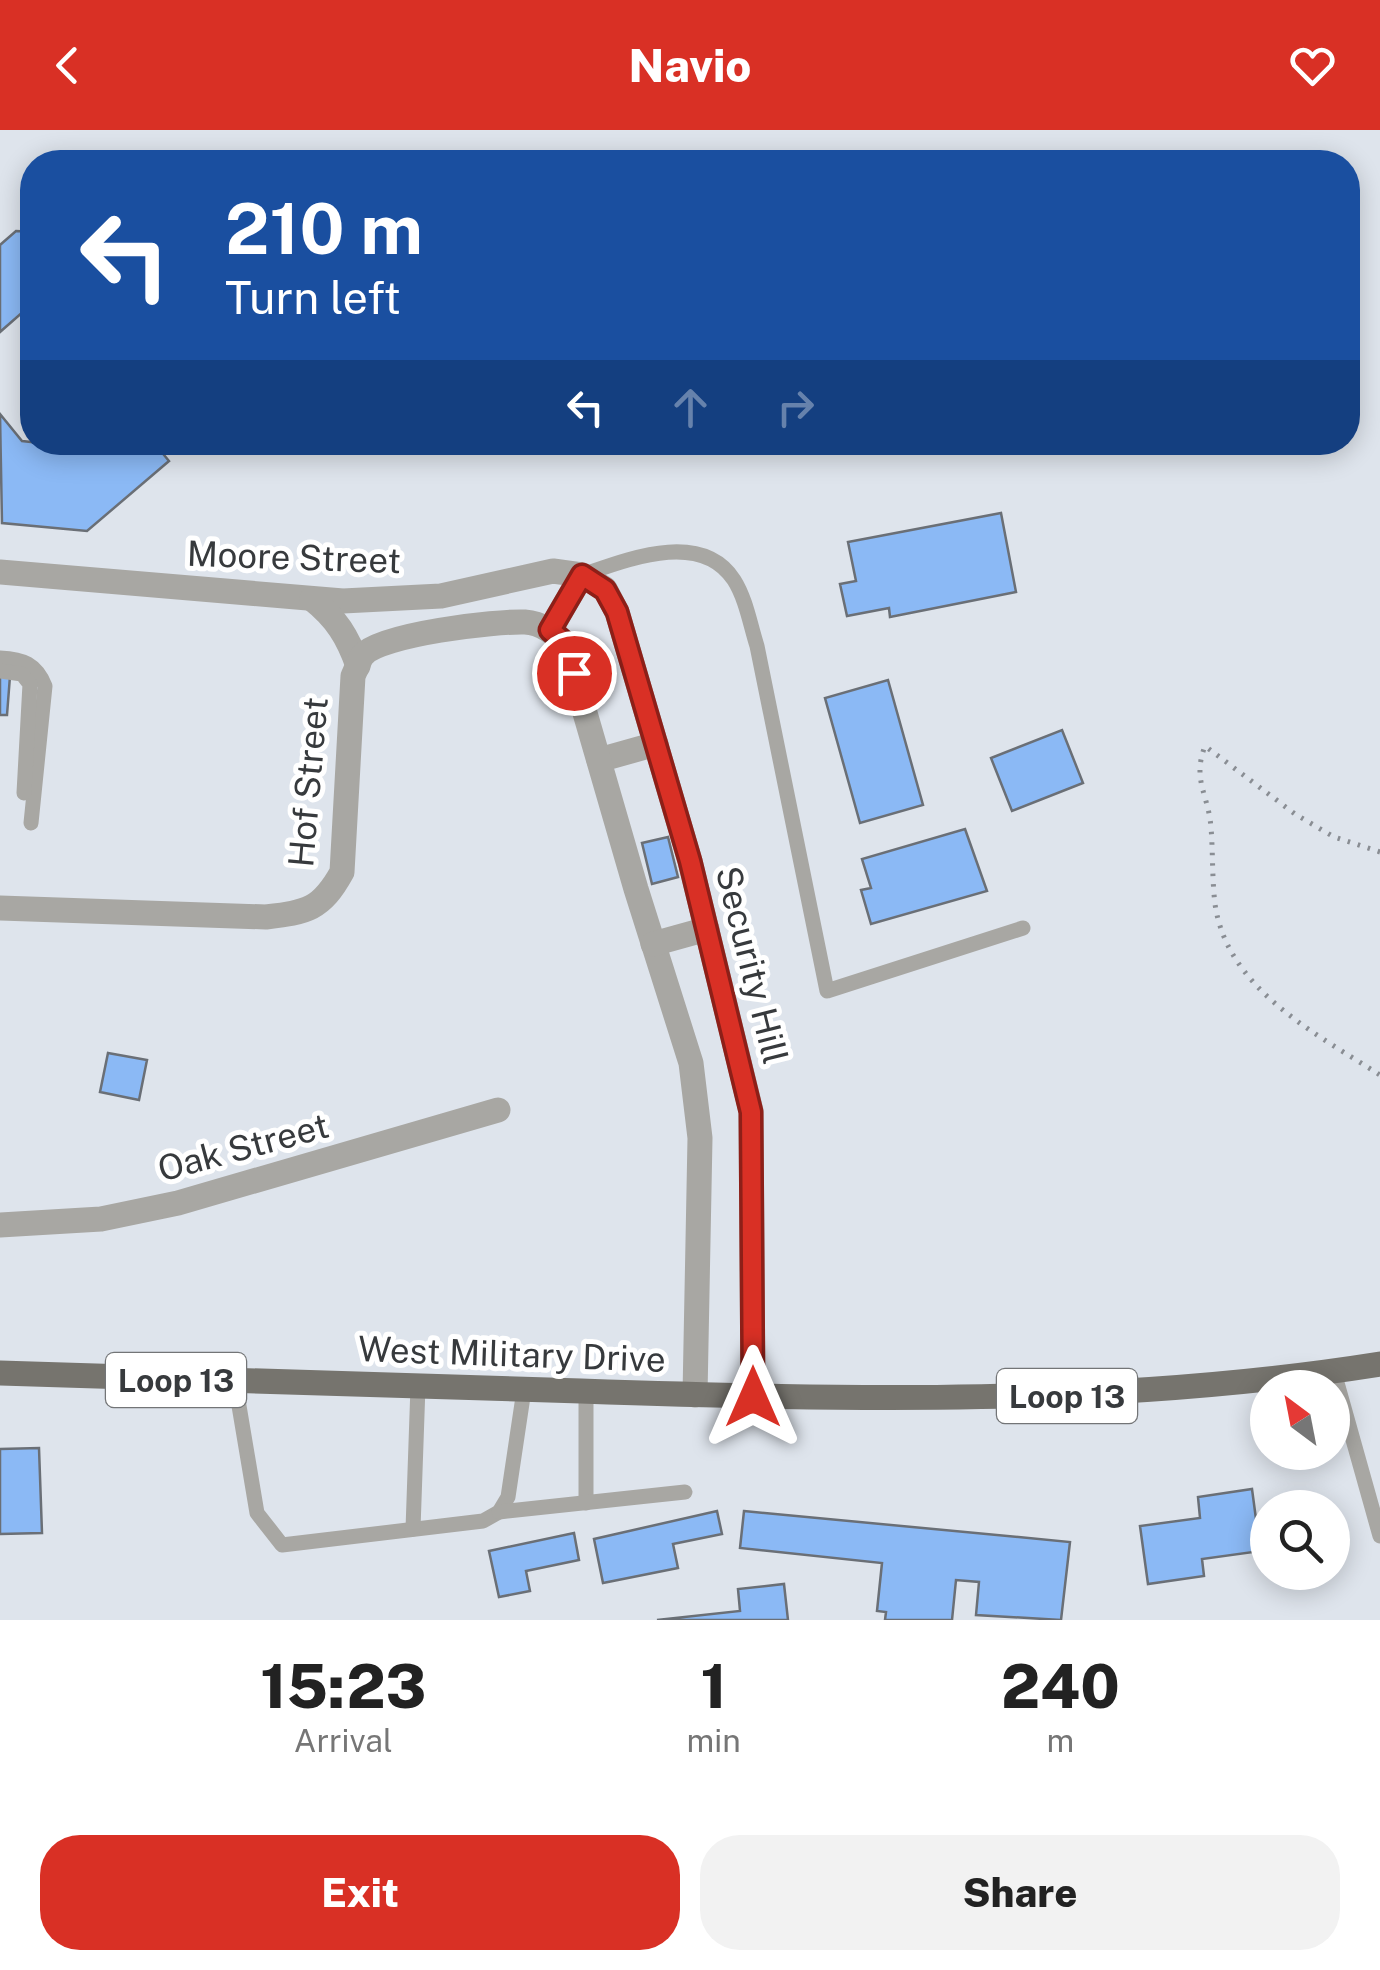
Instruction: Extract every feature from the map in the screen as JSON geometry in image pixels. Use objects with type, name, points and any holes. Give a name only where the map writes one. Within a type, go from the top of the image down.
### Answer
[{"type":"main road","name":"West Military Drive","points":[[1346,1370],[1380,1364]]},
{"type":"main road","name":"West Military Drive","points":[[0,1374],[753,1397],[1050,1397],[1250,1381]]},
{"type":"street","name":"Moore Street","points":[[0,572],[312,599],[441,596],[553,571],[582,575]]},
{"type":"street","points":[[582,575],[550,630],[566,644],[691,1063],[700,1138],[695,1395]]},
{"type":"street","name":"Security Hill","points":[[582,575],[605,590],[617,612],[707,929],[751,1112],[753,1397]]},
{"type":"street","points":[[312,599],[330,612],[343,630],[358,666]]},
{"type":"street","name":"Hof Street","points":[[0,908],[266,917],[301,912],[327,899],[342,872],[352,680],[364,654],[390,639],[528,622],[550,630]]},
{"type":"street","points":[[599,760],[656,744]]},
{"type":"street","points":[[653,944],[707,929]]},
{"type":"street","name":"Oak Street","points":[[0,1225],[102,1219],[178,1202],[498,1110]]},
{"type":"lane","points":[[582,575],[632,558],[686,551],[711,558],[732,576],[757,646],[827,991],[1023,928]]},
{"type":"lane","points":[[0,658],[26,662],[36,668],[45,686],[26,822],[30,684],[22,674],[0,670]]},
{"type":"lane","points":[[235,1382],[257,1513],[282,1545],[483,1521],[499,1512],[685,1492]]},
{"type":"lane","points":[[413,1529],[418,1386]]},
{"type":"lane","points":[[499,1512],[508,1497],[524,1390]]},
{"type":"lane","points":[[586,1392],[586,1503]]},
{"type":"lane","points":[[1350,1420],[1372,1486],[1380,1536]]},
{"type":"path","points":[[1380,852],[1334,837],[1295,814],[1205,746],[1197,766],[1210,818],[1215,905],[1226,945],[1247,978],[1278,1005],[1380,1075]]},
{"type":"building","points":[[20,231],[20,314],[0,332],[0,245]]},
{"type":"building","points":[[0,414],[20,439],[20,455],[164,455],[169,461],[87,531],[2,523]]},
{"type":"building","points":[[1001,513],[1016,592],[890,617],[889,608],[847,616],[840,584],[856,581],[848,542]]},
{"type":"building","points":[[0,676],[10,676],[7,715],[0,715]]},
{"type":"building","points":[[888,680],[923,805],[860,823],[825,698]]},
{"type":"building","points":[[1062,730],[1083,783],[1012,811],[991,758]]},
{"type":"building","points":[[965,829],[987,891],[871,924],[861,890],[871,888],[862,859]]},
{"type":"building","points":[[668,837],[678,877],[652,884],[642,843]]},
{"type":"building","points":[[108,1053],[147,1060],[139,1100],[100,1092]]},
{"type":"building","points":[[39,1448],[42,1533],[0,1534],[0,1449]]},
{"type":"building","points":[[1252,1489],[1250,1552],[1202,1559],[1204,1576],[1148,1584],[1140,1526],[1200,1518],[1198,1497]]},
{"type":"building","points":[[717,1511],[722,1534],[673,1544],[678,1568],[603,1583],[594,1539]]},
{"type":"building","points":[[744,1511],[1070,1542],[1061,1620],[976,1615],[979,1582],[956,1580],[952,1620],[885,1620],[886,1612],[877,1611],[882,1563],[740,1548]]},
{"type":"building","points":[[574,1533],[579,1560],[526,1571],[530,1591],[499,1597],[489,1551]]},
{"type":"building","points":[[784,1584],[788,1620],[657,1620],[740,1611],[738,1589]]},
{"type":"route","points":[[574,673],[566,644],[550,630],[582,575],[605,590],[617,612],[690,861],[751,1112],[753,1397]]}]
